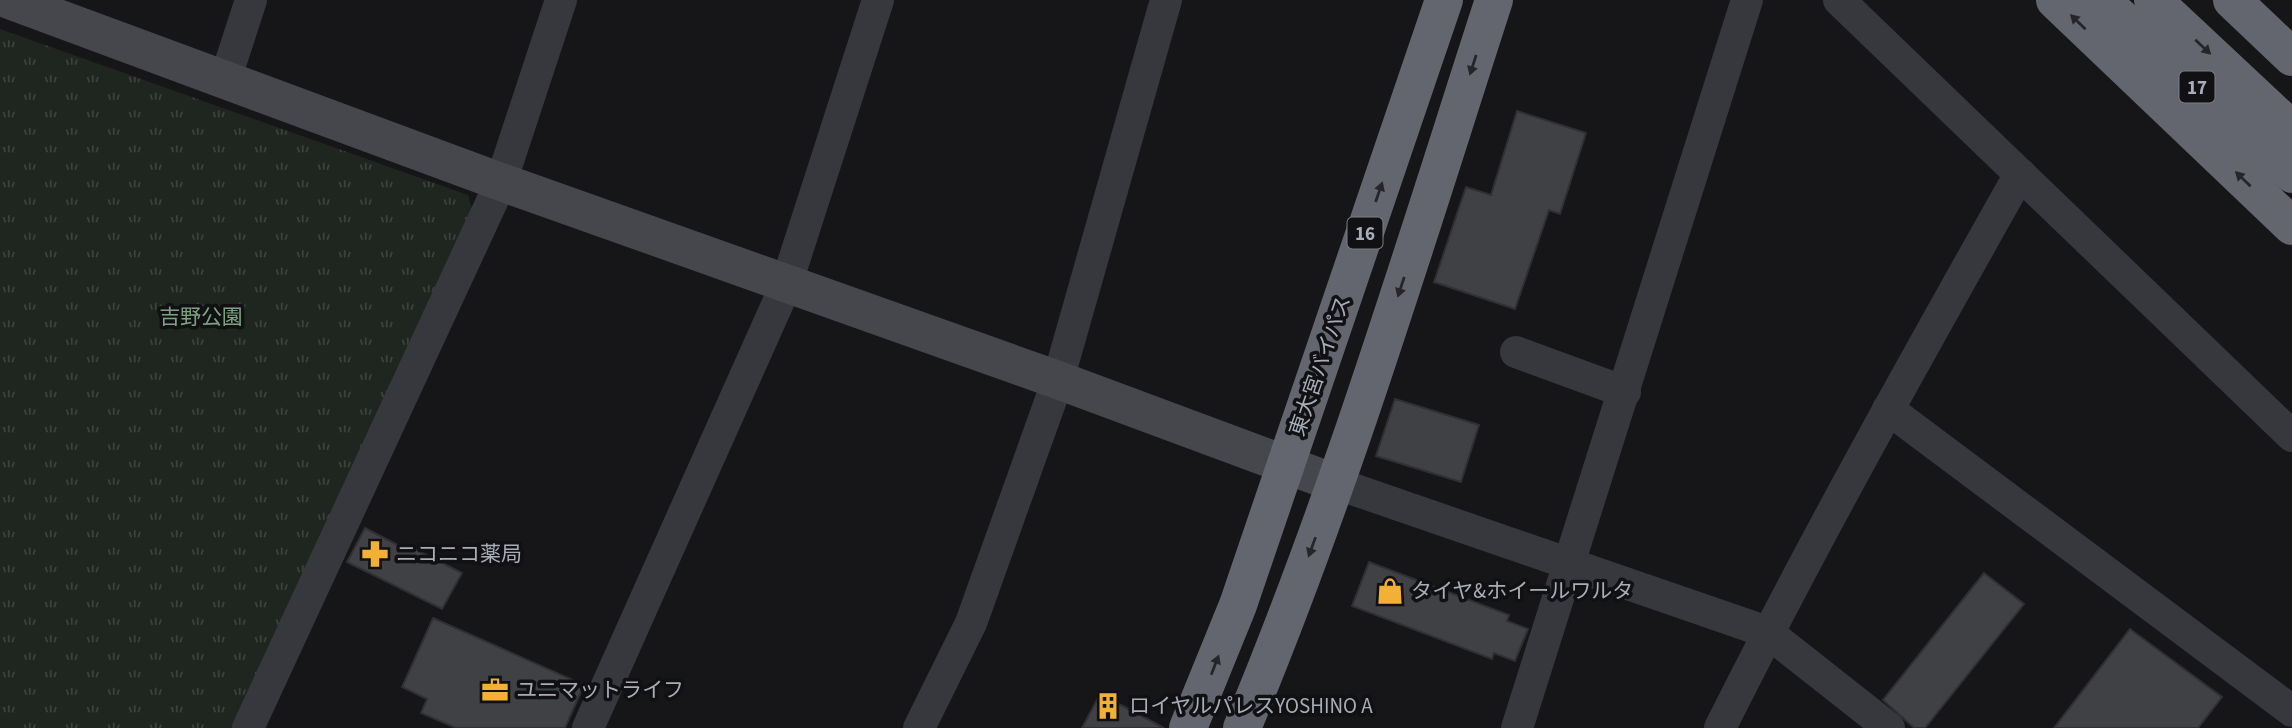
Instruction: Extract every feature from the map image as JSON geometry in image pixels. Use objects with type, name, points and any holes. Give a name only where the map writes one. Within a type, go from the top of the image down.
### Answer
[{"type":"highway","name":"東大宮バイパス","points":[[1188,728],[1238,605],[1444,0]]},
{"type":"highway","name":"16","points":[[1242,728],[1335,483],[1494,0]]},
{"type":"highway","points":[[2055,0],[2292,226]]},
{"type":"highway","name":"17","points":[[2101,0],[2292,174]]},
{"type":"highway","name":"17","points":[[2153,0],[2292,130]]},
{"type":"highway","points":[[2232,0],[2292,57]]},
{"type":"street","points":[[9,0],[501,182],[1058,380],[1286,466],[1767,632],[1889,728]]},
{"type":"street","points":[[225,80],[251,0]]},
{"type":"street","points":[[248,728],[501,182],[561,0]]},
{"type":"street","points":[[588,728],[786,285],[878,0]]},
{"type":"street","points":[[919,728],[971,623],[1058,380],[1166,0]]},
{"type":"street","points":[[1517,728],[1572,563],[1747,0]]},
{"type":"street","points":[[1839,0],[2292,436]]},
{"type":"street","points":[[1720,728],[1767,632],[1888,409],[2021,174]]},
{"type":"street","points":[[1516,352],[1625,393]]},
{"type":"street","points":[[1888,409],[2292,711]]},
{"type":"green space","name":"吉野公園","points":[[0,29],[468,195],[472,209],[236,728],[0,728]]},
{"type":"building","points":[[1517,111],[1586,133],[1560,214],[1549,210],[1515,309],[1434,282],[1466,187],[1491,195]]},
{"type":"building","points":[[1395,399],[1479,425],[1461,482],[1376,456]]},
{"type":"building","points":[[365,528],[407,550],[409,546],[462,573],[442,609],[347,562]]},
{"type":"building","points":[[1369,562],[1509,615],[1507,621],[1528,629],[1515,661],[1494,653],[1492,659],[1352,606]]},
{"type":"building","points":[[1984,573],[2024,604],[1925,728],[1914,728],[1883,700]]},
{"type":"building","points":[[433,618],[584,685],[565,728],[456,728],[421,713],[427,699],[402,687]]},
{"type":"building","points":[[2130,629],[2222,697],[2198,728],[2054,728]]},
{"type":"building","name":"ロイヤルパレスYOSHINO A","points":[[1100,694],[1164,728],[1082,728]]},
{"type":"place","name":"ニコニコ薬局","points":[[375,554]]},
{"type":"place","name":"タイヤ&ホイールワルタ","points":[[1390,591]]},
{"type":"place","name":"ユニマットライフ","points":[[495,690]]},
{"type":"place","name":"ロイヤルパレスYOSHINO A","points":[[1108,706]]}]
